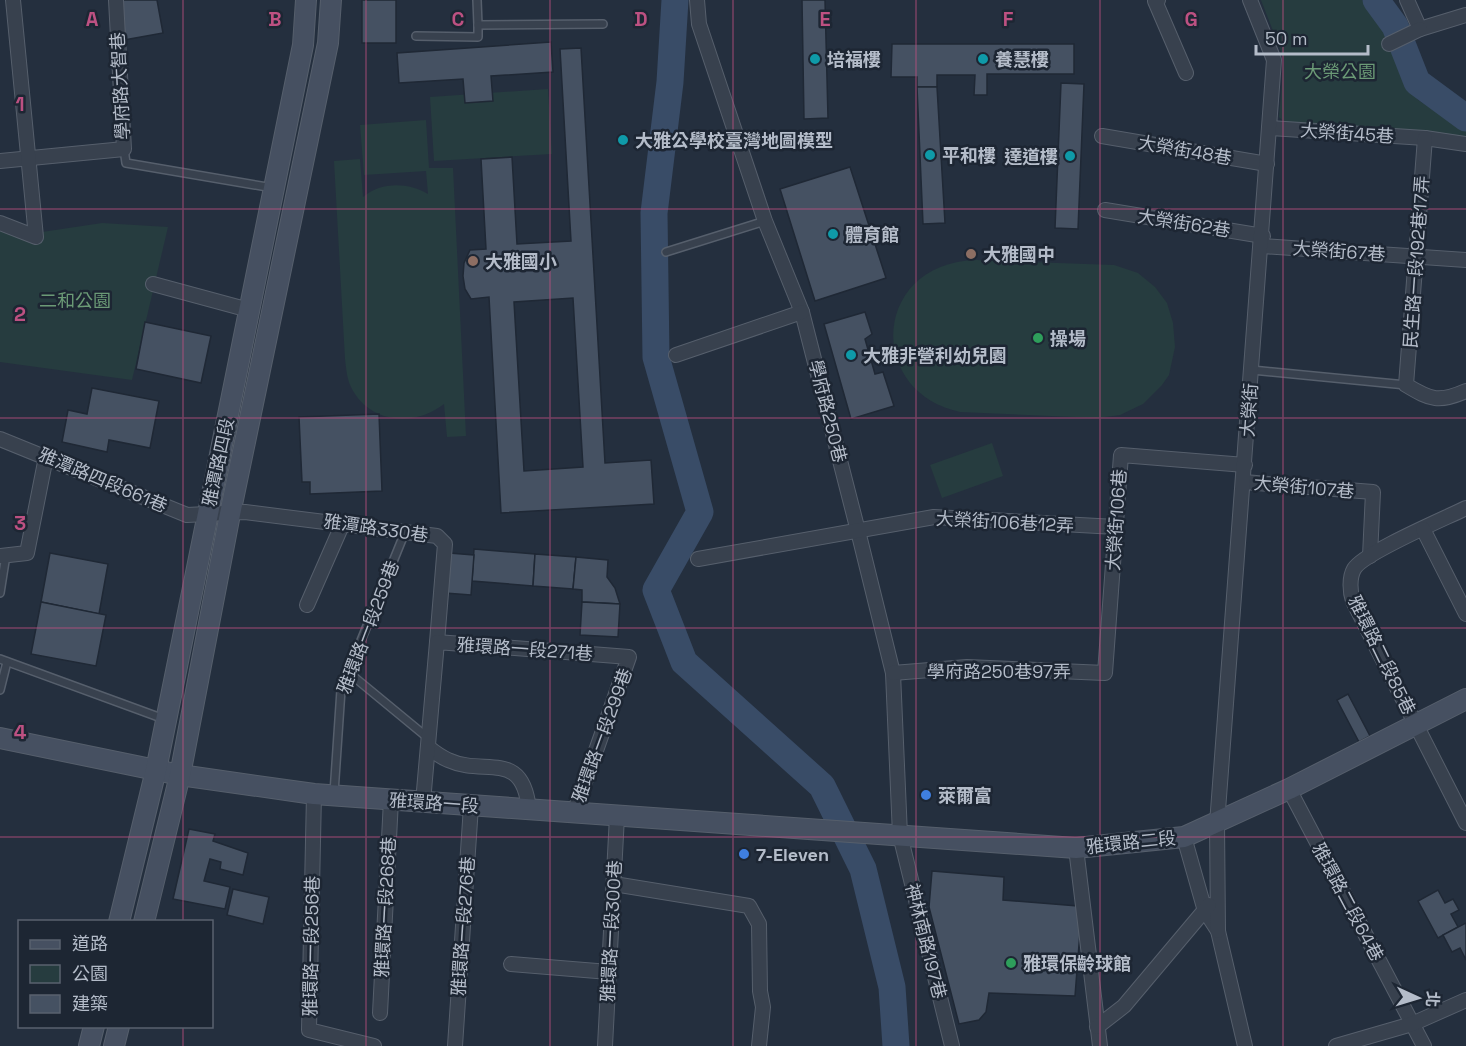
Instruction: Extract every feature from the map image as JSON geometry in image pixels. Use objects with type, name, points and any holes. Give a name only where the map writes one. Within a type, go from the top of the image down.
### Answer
[{"type":"street","points":[[0,223],[36,237],[14,0]]},
{"type":"street","name":"學府路大智巷","points":[[0,161],[124,149],[116,0]]},
{"type":"street","name":"雅潭路四段","points":[[119,920],[156,770],[303,45],[306,0]]},
{"type":"street","name":"雅潭路四段","points":[[144,920],[180,775],[230,514],[326,55],[331,0]]},
{"type":"street","name":"學府路250巷","points":[[697,0],[699,24],[765,221],[802,312],[858,531],[892,673],[900,835]]},
{"type":"street","points":[[1158,0],[1155,1],[1186,73]]},
{"type":"street","name":"大榮街","points":[[1218,931],[1217,824],[1274,60],[1250,0]]},
{"type":"street","points":[[1407,0],[1420,29]]},
{"type":"street","points":[[1389,44],[1420,29],[1466,15]]},
{"type":"street","name":"大榮街45巷","points":[[1269,128],[1425,138],[1466,144]]},
{"type":"street","name":"大榮街48巷","points":[[1102,136],[1267,164]]},
{"type":"street","name":"民生路一段192巷17弄","points":[[1406,385],[1425,138]]},
{"type":"street","name":"大榮街62巷","points":[[1105,210],[1262,241]]},
{"type":"street","name":"大榮街67巷","points":[[1262,241],[1466,260]]},
{"type":"street","points":[[153,284],[249,310]]},
{"type":"street","points":[[676,355],[802,312]]},
{"type":"street","points":[[1406,385],[1430,400],[1450,398],[1466,391]]},
{"type":"street","name":"雅潭路四段661巷","points":[[0,439],[187,515],[206,516]]},
{"type":"street","name":"大榮街106巷","points":[[1105,673],[1121,455],[1245,465]]},
{"type":"street","points":[[3,555],[27,554],[46,457]]},
{"type":"street","name":"大榮街107巷","points":[[1244,482],[1373,492],[1370,556]]},
{"type":"street","points":[[1370,556],[1466,508]]},
{"type":"street","name":"雅潭路330巷","points":[[206,516],[245,512],[343,522],[437,536],[446,544],[437,642]]},
{"type":"street","name":"大榮街106巷12弄","points":[[698,559],[934,517],[1116,527]]},
{"type":"street","points":[[306,605],[343,522]]},
{"type":"street","points":[[1423,529],[1466,614]]},
{"type":"street","name":"雅環路二段85巷","points":[[1370,556],[1354,568],[1350,590],[1353,601],[1466,823]]},
{"type":"street","name":"雅環路一段271巷","points":[[423,802],[437,642],[629,657]]},
{"type":"street","name":"雅環路一段299巷","points":[[574,813],[629,657]]},
{"type":"street","name":"學府路250巷97弄","points":[[892,673],[967,667],[1105,673]]},
{"type":"street","name":"雅環路二段","points":[[872,833],[1076,848],[1184,837],[1217,824],[1466,699]]},
{"type":"street","name":"雅環路一段","points":[[0,738],[180,775],[314,794],[872,833]]},
{"type":"street","points":[[428,743],[449,761],[509,770],[527,788],[529,810]]},
{"type":"street","name":"雅環路二段64巷","points":[[1288,789],[1424,1046]]},
{"type":"street","name":"雅環路一段256巷","points":[[314,794],[309,1030],[374,1046]]},
{"type":"street","name":"雅環路一段268巷","points":[[380,1013],[391,800]]},
{"type":"street","name":"雅環路一段276巷","points":[[455,1046],[471,806]]},
{"type":"street","name":"雅環路一段300巷","points":[[604,1046],[617,816]]},
{"type":"street","name":"神林南路197巷","points":[[900,835],[952,1046]]},
{"type":"street","points":[[1184,837],[1205,911],[1218,931],[1245,1046]]},
{"type":"street","points":[[1076,848],[1100,1046]]},
{"type":"street","points":[[614,884],[749,906],[759,924],[760,991],[763,1007],[759,1046]]},
{"type":"street","points":[[1097,1027],[1124,1006],[1217,894]]},
{"type":"street","points":[[512,964],[609,972]]},
{"type":"street","points":[[1336,1046],[1412,1024],[1466,1000]]},
{"type":"street","points":[[89,1046],[94,1028]]},
{"type":"street","points":[[114,1046],[118,1028]]},
{"type":"lane","points":[[416,36],[478,37],[477,0]]},
{"type":"lane","points":[[478,25],[603,24]]},
{"type":"lane","points":[[124,149],[126,163],[274,188]]},
{"type":"lane","points":[[666,252],[765,221]]},
{"type":"lane","points":[[1252,370],[1406,385]]},
{"type":"lane","name":"雅環路一段259巷","points":[[334,796],[341,690],[405,531]]},
{"type":"lane","points":[[0,593],[3,555]]},
{"type":"lane","points":[[0,690],[4,661],[166,720]]},
{"type":"lane","points":[[348,672],[428,743]]},
{"type":"green space","name":"大榮公園","points":[[1261,0],[1362,0],[1388,35],[1406,83],[1418,100],[1466,131],[1466,141],[1288,126],[1279,117],[1284,59]]},
{"type":"green space","points":[[548,89],[552,154],[434,161],[430,97]]},
{"type":"green space","points":[[426,120],[429,168],[453,168],[466,436],[447,437],[444,404],[420,416],[407,418],[393,418],[369,409],[351,387],[346,366],[334,161],[360,159],[363,197],[386,186],[395,185],[412,187],[428,194],[426,171],[364,175],[360,125]]},
{"type":"green space","name":"二和公園","points":[[102,223],[168,227],[132,380],[0,362],[0,226],[22,235]]},
{"type":"green space","points":[[977,260],[1114,265],[1138,273],[1155,287],[1167,303],[1173,323],[1175,347],[1169,375],[1143,404],[1120,415],[1098,418],[960,412],[929,400],[908,380],[896,356],[894,329],[900,304],[917,282],[942,266]]},
{"type":"green space","points":[[992,443],[1003,476],[942,498],[930,465]]},
{"type":"building","points":[[120,0],[157,0],[163,33],[124,40]]},
{"type":"building","points":[[362,0],[396,0],[396,43],[362,43]]},
{"type":"building","name":"培福樓","points":[[802,0],[825,0],[828,118],[804,119]]},
{"type":"building","points":[[551,42],[553,72],[491,76],[493,101],[465,103],[463,79],[399,83],[397,53]]},
{"type":"building","name":"養慧樓","points":[[892,44],[1074,44],[1074,74],[987,74],[987,95],[974,95],[975,75],[937,75],[937,87],[917,87],[917,77],[891,77]]},
{"type":"building","points":[[581,48],[605,463],[651,460],[654,504],[501,513],[489,297],[471,299],[465,289],[464,263],[470,250],[486,249],[481,159],[512,157],[517,244],[571,241],[560,49]],"holes":[[[573,298],[583,467],[524,471],[514,302]]]},
{"type":"building","name":"達道樓","points":[[1061,83],[1084,84],[1078,229],[1055,228]]},
{"type":"building","name":"平和樓","points":[[917,87],[937,87],[945,223],[923,224]]},
{"type":"building","name":"體育館","points":[[850,167],[886,278],[815,301],[780,189]]},
{"type":"building","name":"大雅非營利幼兒園","points":[[865,312],[872,334],[865,339],[875,374],[883,372],[894,406],[851,419],[824,324]]},
{"type":"building","points":[[145,322],[211,336],[201,383],[136,369]]},
{"type":"building","points":[[92,388],[159,401],[150,448],[109,440],[107,452],[62,442],[68,410],[87,414]]},
{"type":"building","points":[[379,414],[382,491],[310,494],[310,482],[302,482],[299,417]]},
{"type":"building","points":[[474,549],[535,554],[533,586],[472,581]]},
{"type":"building","points":[[50,553],[108,564],[99,614],[41,602]]},
{"type":"building","points":[[449,553],[474,555],[471,595],[445,593]]},
{"type":"building","points":[[535,554],[576,557],[573,589],[533,586]]},
{"type":"building","points":[[576,557],[608,560],[607,577],[615,588],[620,604],[582,602],[582,590],[573,589]]},
{"type":"building","points":[[41,602],[106,615],[96,666],[31,654]]},
{"type":"building","points":[[582,602],[620,604],[618,637],[580,635]]},
{"type":"building","points":[[1348,694],[1370,736],[1359,742],[1337,700]]},
{"type":"building","points":[[189,829],[215,834],[213,841],[248,853],[243,875],[220,869],[221,862],[210,859],[204,881],[230,887],[225,909],[173,899]]},
{"type":"building","name":"雅環保齡球館","points":[[932,871],[1004,877],[1003,900],[1078,906],[1080,932],[1075,996],[989,993],[986,1012],[979,1020],[959,1024],[929,907]]},
{"type":"building","points":[[233,889],[269,897],[263,924],[227,915]]},
{"type":"building","points":[[1438,890],[1445,903],[1453,899],[1459,910],[1451,914],[1458,927],[1438,938],[1418,901]]},
{"type":"building","points":[[1466,923],[1466,960],[1460,948],[1452,952],[1443,935]]},
{"type":"waterway","points":[[675,0],[670,82],[654,213],[656,357],[700,512],[656,590],[684,662],[822,786],[863,869],[892,987],[896,1046]]},
{"type":"waterway","points":[[1376,0],[1395,26],[1417,82],[1466,118]]},
{"type":"place","name":"培福樓","points":[[815,59]]},
{"type":"place","name":"養慧樓","points":[[983,59]]},
{"type":"place","name":"大雅公學校臺灣地圖模型","points":[[623,140]]},
{"type":"place","name":"平和樓","points":[[930,155]]},
{"type":"place","name":"達道樓","points":[[1070,156]]},
{"type":"place","name":"體育館","points":[[833,234]]},
{"type":"place","name":"大雅國中","points":[[971,254]]},
{"type":"place","name":"大雅國小","points":[[473,261]]},
{"type":"place","name":"操場","points":[[1038,338]]},
{"type":"place","name":"大雅非營利幼兒園","points":[[851,355]]},
{"type":"place","name":"萊爾富","points":[[926,795]]},
{"type":"place","name":"7-Eleven","points":[[744,854]]},
{"type":"place","name":"雅環保齡球館","points":[[1011,963]]}]
